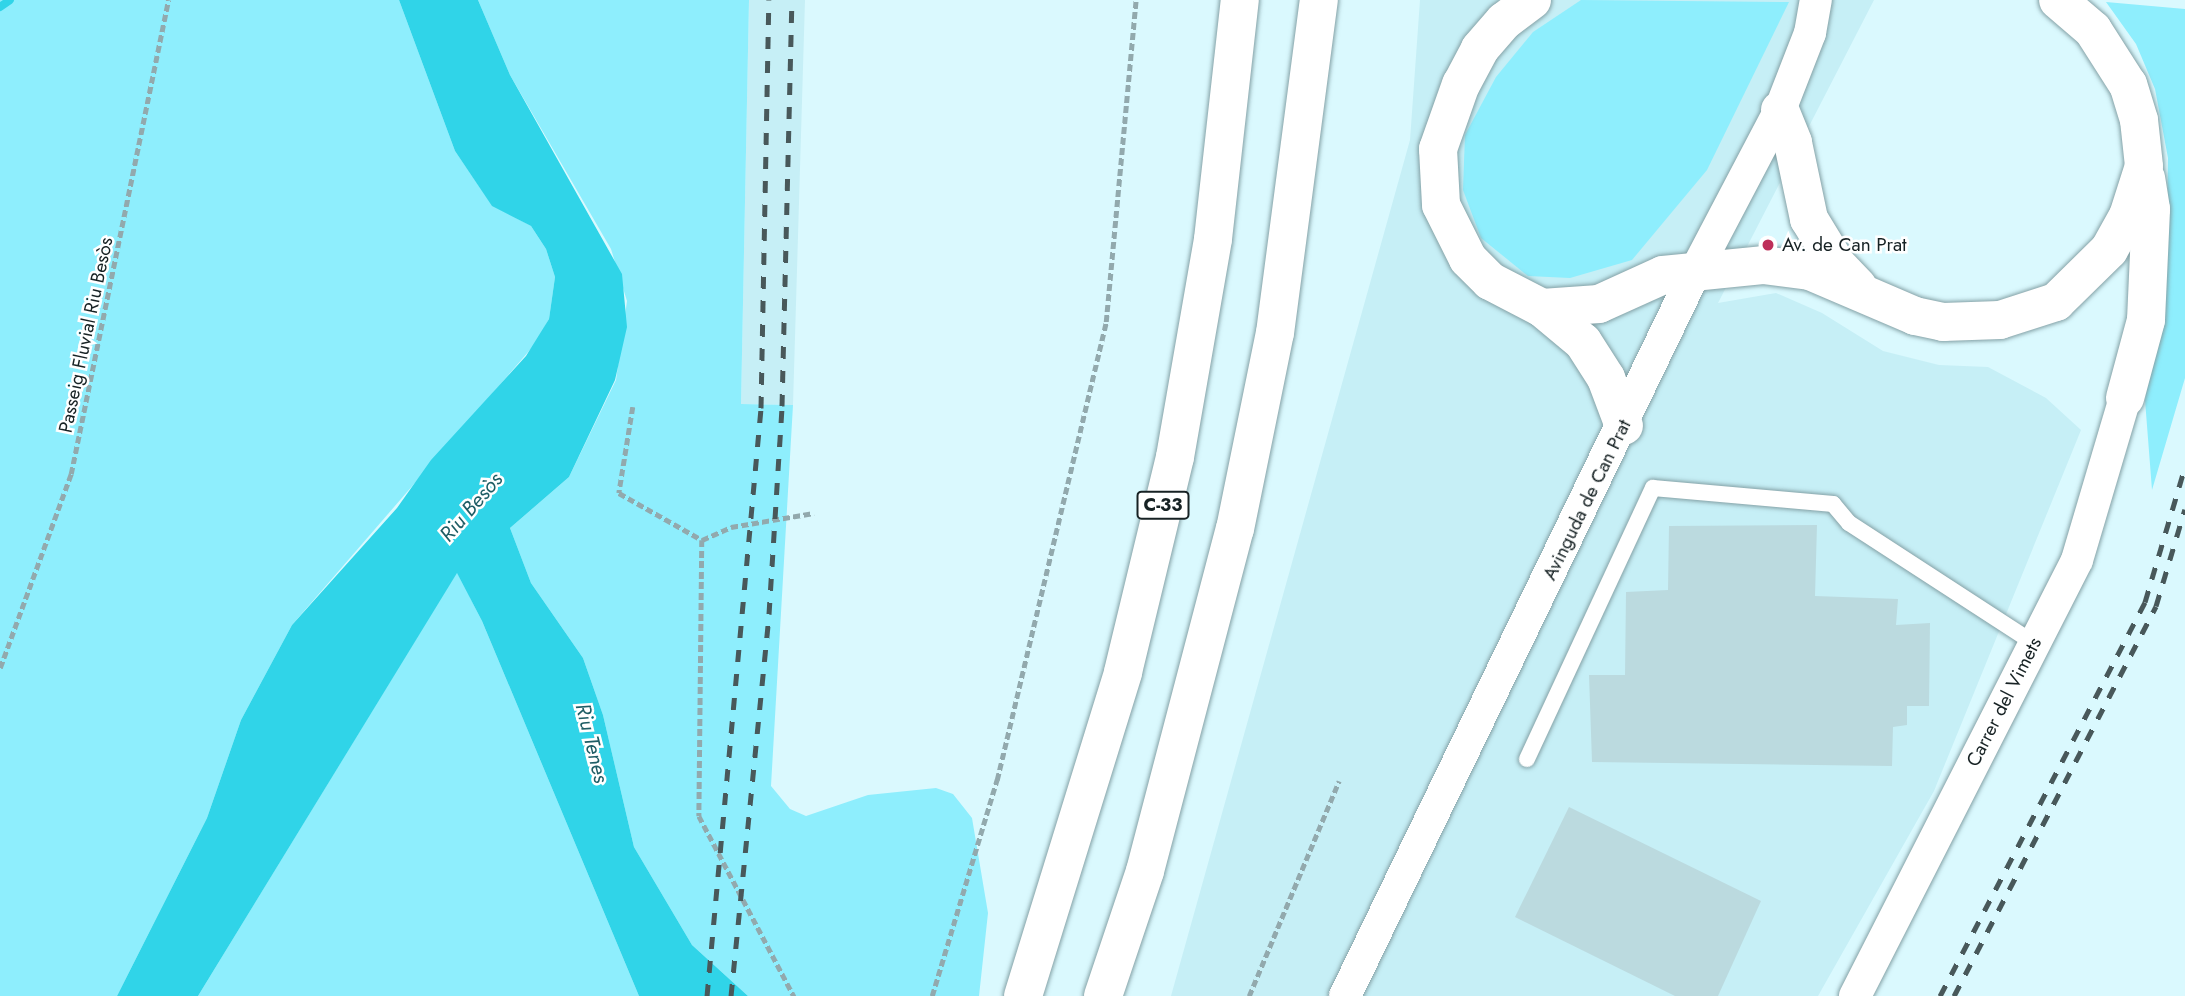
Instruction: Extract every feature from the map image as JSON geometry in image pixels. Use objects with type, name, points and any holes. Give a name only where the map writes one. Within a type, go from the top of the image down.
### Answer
[{"type":"main road","name":"C-33","points":[[1023,996],[1123,672],[1175,457],[1213,239],[1240,0]]},
{"type":"main road","points":[[1103,996],[1145,871],[1236,529],[1283,280],[1320,0]]},
{"type":"main road","points":[[1532,0],[1504,21],[1480,49],[1461,84],[1438,149],[1441,205],[1468,259],[1507,292],[1542,308],[1569,327],[1590,351],[1624,426]]},
{"type":"main road","points":[[2058,0],[2093,30],[2128,85],[2144,166],[2151,209],[2147,320],[2125,398]]},
{"type":"main road","points":[[1780,110],[1793,143],[1810,219],[1837,265],[1864,293]]},
{"type":"main road","points":[[1542,308],[1599,304],[1663,275],[1696,270],[1788,266],[1864,293],[1915,316],[1943,322],[2000,320],[2056,302],[2109,250],[2129,216],[2144,166]]},
{"type":"street","name":"Avinguda de Can Prat","points":[[1345,996],[1624,426],[1696,270],[1780,110],[1810,33],[1816,0]]},
{"type":"street","name":"Carrer del Vimets","points":[[1855,996],[2077,560],[2125,398]]},
{"type":"lane","points":[[1527,759],[1653,488],[1833,504],[1849,523],[2034,643]]},
{"type":"path","name":"Passeig Fluvial Riu Besòs","points":[[0,668],[12,626],[71,474],[168,0]]},
{"type":"path","points":[[932,996],[997,780],[1106,322],[1136,0]]},
{"type":"path","points":[[633,407],[619,493],[702,540]]},
{"type":"path","points":[[702,540],[731,527],[814,513]]},
{"type":"path","points":[[702,540],[699,816],[794,996]]},
{"type":"path","points":[[1249,996],[1339,781]]},
{"type":"shaded area","points":[[0,0],[399,0],[455,151],[492,205],[531,226],[546,249],[555,277],[549,319],[535,344],[292,625],[241,720],[207,818],[117,996],[0,996]]},
{"type":"shaded area","points":[[478,0],[749,0],[741,404],[793,405],[771,786],[790,809],[806,816],[868,795],[936,788],[953,794],[972,818],[988,913],[979,996],[748,996],[692,945],[634,847],[603,715],[583,658],[531,583],[510,528],[569,477],[616,380],[627,301],[611,249],[510,75]]},
{"type":"shaded area","points":[[749,0],[805,0],[793,405],[741,404]]},
{"type":"shaded area","points":[[1420,0],[1874,0],[1718,303],[1776,293],[1822,313],[1883,351],[1939,365],[1988,367],[2046,398],[2081,430],[1934,791],[1818,996],[1171,996],[1410,140]]},
{"type":"shaded area","points":[[1581,0],[1789,2],[1707,170],[1632,260],[1570,278],[1528,276],[1481,238],[1463,190],[1465,135],[1496,77],[1533,32]]},
{"type":"shaded area","points":[[2106,2],[2185,9],[2185,378],[2152,490],[2145,400],[2166,283],[2168,158],[2155,89],[2136,44]]},
{"type":"shaded area","points":[[457,572],[482,621],[639,996],[198,996]]},
{"type":"water","points":[[399,0],[478,0],[510,75],[622,274],[627,327],[615,380],[569,477],[510,528],[531,583],[583,658],[603,715],[634,847],[692,945],[748,996],[639,996],[482,621],[457,573],[198,996],[117,996],[207,818],[241,720],[292,625],[397,508],[431,460],[526,356],[549,319],[555,277],[546,249],[531,226],[492,206],[455,151]]},
{"type":"building","points":[[1817,525],[1815,596],[1898,599],[1896,625],[1930,623],[1929,706],[1907,706],[1907,725],[1893,727],[1892,766],[1592,762],[1589,675],[1625,675],[1626,592],[1668,590],[1669,526]]},
{"type":"building","points":[[1569,807],[1761,901],[1718,996],[1675,996],[1515,917]]},
{"type":"waterway","points":[[0,7],[10,0]]},
{"type":"railway","points":[[707,996],[761,408],[769,0]]},
{"type":"railway","points":[[731,996],[769,614],[782,406],[792,0]]},
{"type":"railway","points":[[1940,996],[2145,602],[2185,467]]},
{"type":"railway","points":[[1954,996],[2156,606],[2185,509]]},
{"type":"place","name":"Av. de Can Prat","points":[[1768,245]]},
{"type":"water label","name":"Riu Besòs","points":[[471,507]]},
{"type":"water label","name":"Riu Tenes","points":[[592,743]]}]
